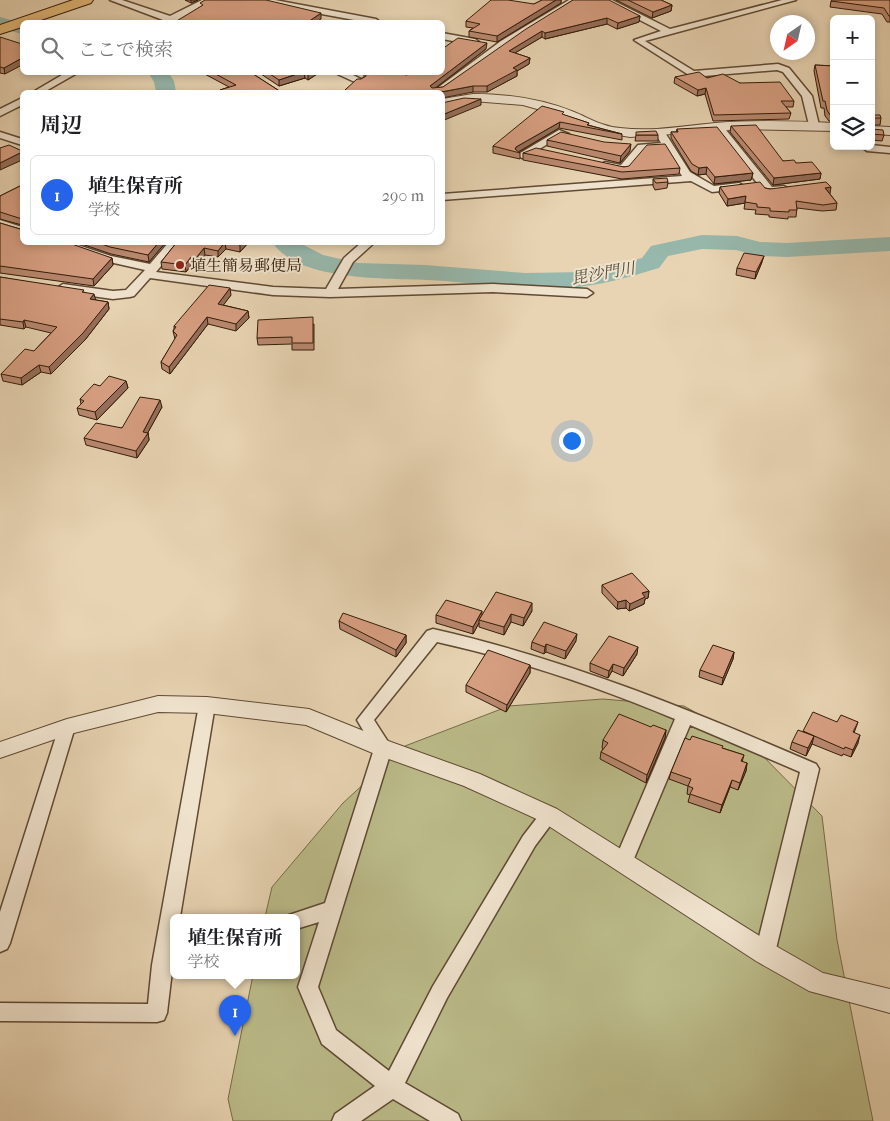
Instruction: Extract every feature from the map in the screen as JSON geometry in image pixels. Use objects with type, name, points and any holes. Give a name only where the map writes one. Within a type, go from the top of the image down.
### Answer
[{"type":"main road","points":[[29,20],[86,0]]},
{"type":"main road","points":[[0,30],[20,23]]},
{"type":"street","points":[[114,0],[166,20]]},
{"type":"street","points":[[171,20],[208,0]]},
{"type":"street","points":[[262,0],[366,20]]},
{"type":"street","points":[[441,90],[498,47],[546,15],[575,0]]},
{"type":"street","points":[[605,0],[669,32]]},
{"type":"street","points":[[792,0],[638,40],[692,74],[778,66],[786,70],[807,96],[814,125]]},
{"type":"street","points":[[445,37],[498,47]]},
{"type":"street","points":[[42,90],[69,75]]},
{"type":"street","points":[[345,75],[360,81]]},
{"type":"street","points":[[445,102],[458,99],[505,99],[529,102],[558,110],[592,126],[617,132],[660,132],[718,127],[814,125],[830,127]]},
{"type":"street","points":[[0,113],[20,102]]},
{"type":"street","points":[[718,127],[769,191],[798,187]]},
{"type":"street","points":[[875,130],[890,131]]},
{"type":"street","points":[[660,132],[686,174],[712,189],[763,183]]},
{"type":"street","points":[[522,155],[559,133],[577,138]]},
{"type":"street","points":[[0,135],[20,142]]},
{"type":"street","points":[[6,148],[20,142]]},
{"type":"street","points":[[596,163],[623,169],[637,147],[668,146]]},
{"type":"street","points":[[534,148],[551,152]]},
{"type":"street","points":[[875,149],[890,150]]},
{"type":"street","points":[[445,197],[692,178]]},
{"type":"street","points":[[0,222],[20,230]]},
{"type":"street","points":[[65,245],[150,271],[273,291],[330,294],[493,288],[587,292]]},
{"type":"street","points":[[47,285],[113,295],[130,293],[173,245]]},
{"type":"street","points":[[330,294],[348,260],[366,245]]},
{"type":"street","points":[[450,1121],[392,1087],[330,1037],[308,986],[383,748],[366,720],[433,635],[484,645],[580,675],[685,716],[810,770],[764,953]]},
{"type":"street","points":[[0,750],[67,727],[158,704],[207,705],[308,717],[383,748],[472,780],[549,816],[764,953],[818,983],[890,1001]]},
{"type":"street","points":[[175,914],[207,705]]},
{"type":"street","points":[[622,862],[685,716]]},
{"type":"street","points":[[0,943],[67,727]]},
{"type":"street","points":[[343,1121],[392,1087],[445,984],[529,840],[549,816]]},
{"type":"street","points":[[300,920],[333,909]]},
{"type":"street","points":[[0,1012],[156,1013],[170,950]]},
{"type":"green space","points":[[603,699],[684,706],[750,743],[822,816],[837,940],[873,1121],[233,1121],[228,1099],[252,979],[300,979],[300,914],[266,914],[272,887],[343,803],[405,746],[509,706]]},
{"type":"building","points":[[205,0],[266,0],[321,13],[311,20],[178,20],[203,5],[200,3]]},
{"type":"building","points":[[491,0],[508,0],[534,4],[542,0],[556,0],[497,36],[469,31],[480,24],[466,21]]},
{"type":"building","points":[[573,0],[609,0],[640,16],[618,23],[607,18],[545,33],[542,31],[509,51],[530,58],[513,68],[517,70],[487,86],[473,86],[445,91],[345,90],[357,79],[361,79],[366,75],[445,75],[430,86],[432,88],[443,87],[526,29]]},
{"type":"building","points":[[628,0],[661,0],[672,5],[653,12]]},
{"type":"building","points":[[832,0],[890,0],[890,16],[884,8]]},
{"type":"building","points":[[0,37],[20,43],[20,59],[4,68],[0,67]]},
{"type":"building","points":[[458,38],[487,43],[445,75],[445,47]]},
{"type":"building","points":[[815,65],[830,66],[830,115],[825,101],[823,101]]},
{"type":"building","points":[[699,72],[707,78],[723,74],[740,83],[780,82],[794,101],[781,101],[791,113],[714,115],[706,88],[698,90],[675,77]]},
{"type":"building","points":[[218,75],[255,75],[278,90],[220,90],[236,85]]},
{"type":"building","points":[[272,75],[294,75],[279,80]]},
{"type":"building","points":[[464,98],[481,99],[445,114],[445,102]]},
{"type":"building","points":[[542,106],[564,112],[562,114],[589,123],[587,125],[622,134],[560,122],[516,147],[515,149],[520,153],[493,146]]},
{"type":"building","points":[[875,115],[880,115],[881,118],[875,118]]},
{"type":"building","points":[[756,125],[783,161],[794,160],[796,163],[812,162],[821,173],[774,178],[731,126]]},
{"type":"building","points":[[717,127],[753,173],[715,177],[707,167],[699,168],[692,164],[671,132],[678,132],[677,129]]},
{"type":"building","points":[[875,129],[883,130],[884,135],[875,134]]},
{"type":"building","points":[[656,131],[658,135],[636,135],[636,132]]},
{"type":"building","points":[[561,132],[604,142],[631,144],[621,156],[547,140]]},
{"type":"building","points":[[665,144],[680,168],[622,172],[523,153],[536,148],[624,167],[629,166],[647,145]]},
{"type":"building","points":[[9,145],[20,150],[20,153],[0,163],[0,148]]},
{"type":"building","points":[[667,178],[668,182],[656,183],[653,179]]},
{"type":"building","points":[[760,182],[765,188],[770,189],[826,182],[831,187],[825,188],[837,203],[823,205],[796,201],[797,210],[789,210],[789,212],[770,211],[770,208],[757,207],[757,204],[745,202],[746,196],[728,199],[720,187]]},
{"type":"building","points":[[20,186],[20,218],[0,212],[0,196]]},
{"type":"building","points":[[0,223],[20,229],[20,245],[75,245],[112,258],[93,279],[0,266]]},
{"type":"building","points":[[104,245],[156,245],[148,255]]},
{"type":"building","points":[[175,245],[223,245],[218,251],[204,248],[196,258],[191,257],[185,265],[161,262]]},
{"type":"building","points":[[744,253],[764,256],[756,272],[737,268]]},
{"type":"building","points":[[0,277],[84,290],[82,292],[94,294],[90,299],[108,302],[83,333],[49,367],[39,365],[21,378],[1,374],[25,349],[34,351],[57,327],[24,320],[23,322],[0,319]]},
{"type":"building","points":[[209,285],[230,288],[218,304],[248,311],[236,324],[207,317],[169,367],[161,362],[177,335],[173,331],[176,327],[174,326]]},
{"type":"building","points":[[313,317],[313,343],[292,343],[292,337],[257,338],[258,320]]},
{"type":"building","points":[[109,376],[126,381],[95,412],[77,408],[84,401],[80,399],[94,384],[100,386]]},
{"type":"building","points":[[140,397],[160,400],[143,432],[148,433],[136,451],[84,438],[96,423],[122,428]]},
{"type":"building","points":[[632,573],[649,591],[642,593],[645,597],[630,604],[626,600],[618,602],[602,585]]},
{"type":"building","points":[[496,592],[532,603],[524,618],[511,614],[504,627],[479,620]]},
{"type":"building","points":[[446,600],[482,611],[473,627],[436,615]]},
{"type":"building","points":[[343,613],[406,635],[396,650],[339,621]]},
{"type":"building","points":[[544,622],[577,634],[566,651],[546,644],[545,647],[532,642]]},
{"type":"building","points":[[609,636],[638,647],[624,668],[613,664],[609,671],[590,663]]},
{"type":"building","points":[[713,645],[734,652],[723,678],[700,670]]},
{"type":"building","points":[[488,650],[530,665],[507,705],[466,685]]},
{"type":"building","points":[[813,712],[837,722],[841,715],[858,722],[853,732],[860,735],[853,750],[845,747],[844,749],[803,731]]},
{"type":"building","points":[[619,714],[651,727],[653,725],[666,730],[647,775],[601,752],[608,743],[603,740]]},
{"type":"building","points":[[798,730],[814,736],[808,748],[792,742]]},
{"type":"building","points":[[692,736],[744,755],[741,761],[747,763],[740,783],[732,780],[722,805],[690,794],[693,788],[688,786],[691,779],[671,772],[685,738],[690,740]]},
{"type":"waterway","name":"毘沙門川","points":[[0,22],[20,28]]},
{"type":"waterway","name":"毘沙門川","points":[[159,75],[164,81],[166,90]]},
{"type":"waterway","name":"毘沙門川","points":[[286,245],[306,257],[349,269],[425,272],[525,281],[565,281],[602,276],[651,263],[659,251],[702,242],[737,243],[759,249],[787,250],[890,244]]},
{"type":"place","name":"埴生簡易郵便局","points":[[180,265]]},
{"type":"place","name":"埴生保育所","points":[[235,1036]]}]
